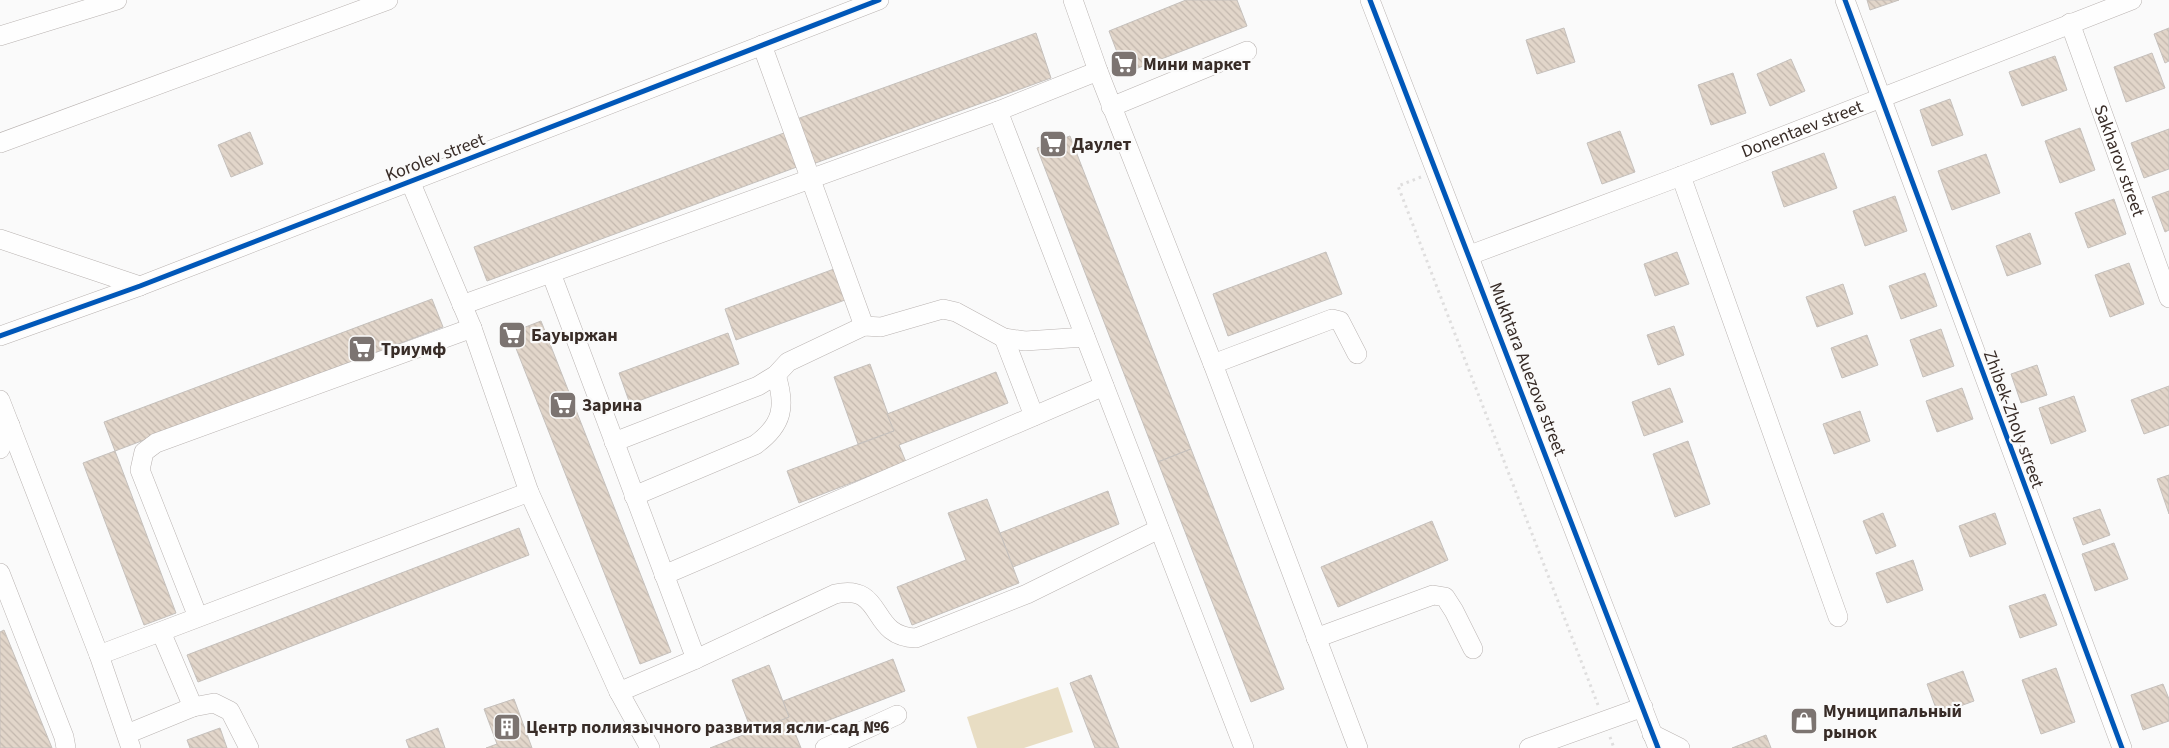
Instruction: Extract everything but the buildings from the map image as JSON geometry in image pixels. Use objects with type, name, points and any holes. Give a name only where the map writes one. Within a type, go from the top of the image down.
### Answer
[{"type":"street","points":[[0,36],[117,0]]},
{"type":"street","name":"Korolev street","points":[[0,336],[140,286],[879,0]]},
{"type":"street","points":[[1073,0],[1111,106],[1213,364],[1358,748]]},
{"type":"street","name":"Mukhtara Auezova street","points":[[1370,0],[1470,255],[1655,741]]},
{"type":"street","name":"Zhibek-Zholy street","points":[[1844,0],[2122,748]]},
{"type":"street","name":"Donentaev street","points":[[1470,255],[1681,176],[2132,0]]},
{"type":"street","points":[[0,142],[382,1]]},
{"type":"street","name":"Sakharov street","points":[[2070,23],[2169,298]]},
{"type":"street","points":[[762,45],[812,178],[864,326]]},
{"type":"street","points":[[1111,106],[1247,51]]},
{"type":"street","points":[[462,305],[998,111],[1098,71]]},
{"type":"street","points":[[998,111],[1244,748]]},
{"type":"street","points":[[1681,176],[1838,617]]},
{"type":"street","points":[[410,181],[472,328],[529,492],[619,692],[650,748]]},
{"type":"street","points":[[0,239],[140,286]]},
{"type":"street","points":[[551,273],[696,660]]},
{"type":"street","points":[[614,442],[758,386],[776,375],[788,362],[864,326],[881,327],[943,309],[956,312],[1004,338],[1025,341],[1085,337]]},
{"type":"street","points":[[1213,364],[1332,319],[1340,321],[1357,354]]},
{"type":"street","points":[[198,617],[140,470],[144,452],[156,443],[472,328]]},
{"type":"street","points":[[1004,338],[1034,416]]},
{"type":"street","points":[[634,496],[755,445],[765,438],[774,429],[782,405],[782,394],[776,375]]},
{"type":"street","points":[[664,575],[1104,386]]},
{"type":"street","points":[[0,400],[99,655],[129,741],[193,707],[214,702],[230,711],[249,748]]},
{"type":"street","points":[[0,449],[10,425]]},
{"type":"street","points":[[99,655],[529,492]]},
{"type":"street","points":[[619,692],[696,660],[835,594],[845,592],[854,592],[866,597],[888,628],[897,635],[916,638],[1028,594],[1159,528]]},
{"type":"street","points":[[0,573],[64,737],[66,748]]},
{"type":"street","points":[[1316,638],[1433,594],[1445,597],[1454,611],[1472,649]]},
{"type":"street","points":[[161,632],[193,707]]},
{"type":"street","points":[[1529,748],[1643,707]]},
{"type":"street","points":[[825,748],[897,715]]},
{"type":"street","points":[[1655,741],[1680,748]]},
{"type":"path","points":[[1436,171],[1398,186],[1614,748]]},
{"type":"shaded area","points":[[1058,687],[1073,732],[1024,748],[977,748],[967,717]]},
{"type":"cycle path","points":[[0,336],[140,286],[879,0]]},
{"type":"cycle path","points":[[1370,0],[1658,748]]},
{"type":"cycle path","points":[[1845,0],[2122,748]]},
{"type":"place","name":"Мини маркет","points":[[1124,64]]},
{"type":"place","name":"Даулет","points":[[1053,144]]},
{"type":"place","name":"Бауыржан","points":[[512,335]]},
{"type":"place","name":"Триумф","points":[[362,349]]},
{"type":"place","name":"Зарина","points":[[563,405]]},
{"type":"place","name":"Муниципальный рынок","points":[[1804,721]]},
{"type":"place","name":"Центр полиязычного развития ясли-сад №6","points":[[507,727]]}]
